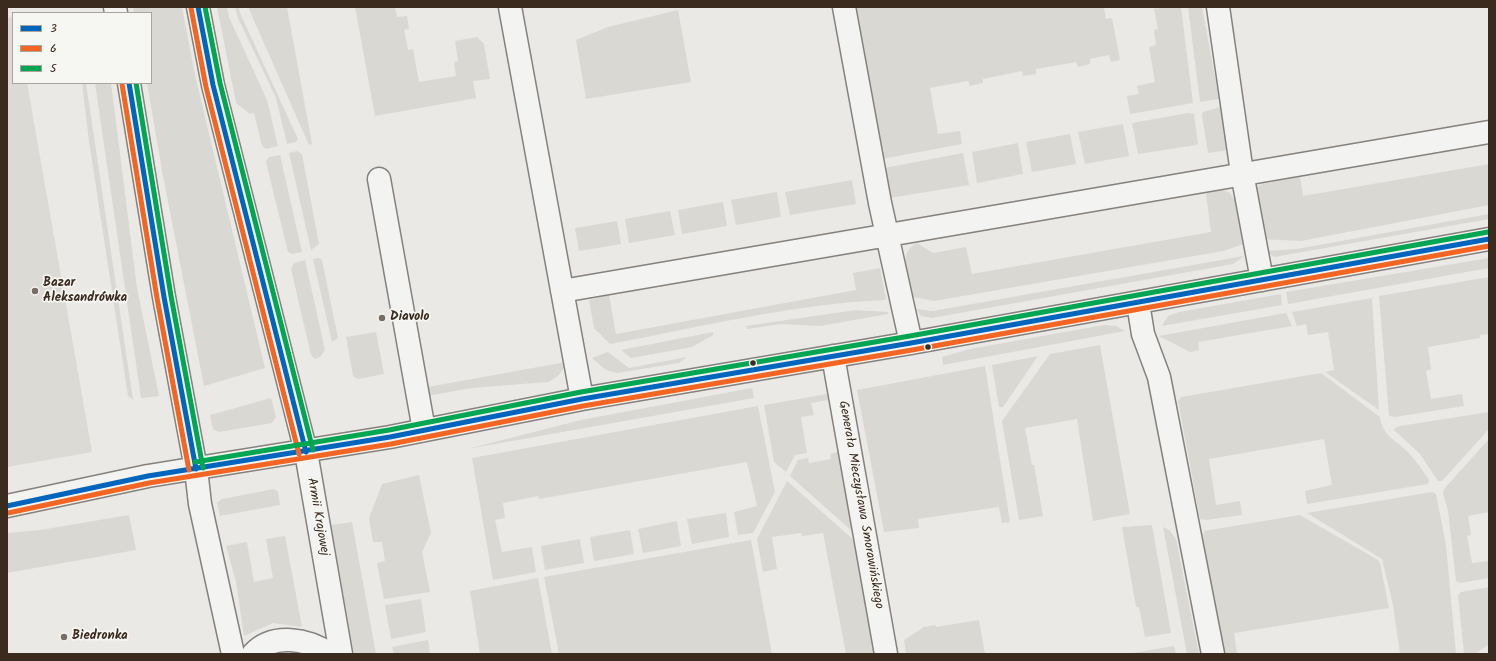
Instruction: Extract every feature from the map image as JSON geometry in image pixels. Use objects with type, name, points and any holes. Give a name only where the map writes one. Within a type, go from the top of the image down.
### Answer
[{"type":"street","name":"Armii Krajowej","points":[[198,7],[213,85],[306,452],[341,654]]},
{"type":"street","points":[[510,7],[582,400]]},
{"type":"street","points":[[844,7],[888,236],[911,343]]},
{"type":"street","points":[[1218,7],[1242,173],[1262,280]]},
{"type":"street","points":[[129,84],[164,297],[196,468],[204,525],[219,583],[233,654]]},
{"type":"street","points":[[562,291],[888,236],[1242,173],[1489,132]]},
{"type":"street","points":[[380,179],[424,430]]},
{"type":"street","points":[[7,506],[148,476],[306,452],[582,400],[1138,303],[1489,239]]},
{"type":"street","points":[[1138,303],[1143,334],[1159,377],[1213,654]]},
{"type":"street","name":"Generała Mieczysława Smorawińskiego","points":[[833,356],[886,654]]},
{"type":"street","points":[[253,654],[264,645],[278,641],[295,640],[305,641],[330,654]]},
{"type":"shaded area","points":[[133,7],[182,7],[195,75],[265,368],[204,386],[163,176],[147,84],[152,84],[152,12],[134,12]]},
{"type":"shaded area","points":[[217,7],[227,7],[229,17],[267,100],[278,146],[266,149],[262,146],[254,113],[250,114],[236,103]]},
{"type":"shaded area","points":[[235,7],[239,7],[240,13],[298,139],[296,142],[287,144],[276,98],[238,18]]},
{"type":"shaded area","points":[[248,7],[287,7],[312,144],[309,145]]},
{"type":"shaded area","points":[[355,7],[395,7],[397,17],[407,16],[409,29],[404,30],[408,50],[413,49],[419,82],[456,76],[454,62],[458,61],[455,41],[477,37],[484,44],[490,79],[473,81],[476,98],[375,116]]},
{"type":"shaded area","points":[[852,7],[1104,7],[1106,19],[1112,18],[1120,60],[1111,62],[1109,55],[1090,59],[1090,64],[1078,67],[1076,62],[1036,69],[1036,74],[1023,76],[1022,71],[983,79],[983,83],[970,86],[968,81],[930,88],[938,134],[960,131],[962,144],[882,159]]},
{"type":"shaded area","points":[[1181,7],[1193,103],[1130,114],[1127,96],[1139,94],[1137,86],[1155,82],[1149,47],[1156,45],[1154,30],[1158,29],[1154,9]]},
{"type":"shaded area","points":[[1188,7],[1202,7],[1219,99],[1200,102]]},
{"type":"shaded area","points":[[678,10],[691,82],[586,99],[576,40],[608,27]]},
{"type":"shaded area","name":"Bazar Aleksandrówka","points":[[12,17],[12,84],[27,84],[92,452],[7,467],[7,18]]},
{"type":"shaded area","points":[[82,84],[86,84],[133,400],[128,396],[89,141]]},
{"type":"shaded area","points":[[95,84],[111,84],[137,288],[159,396],[141,398]]},
{"type":"shaded area","points":[[1220,107],[1228,150],[1208,153],[1202,115],[1203,112]]},
{"type":"shaded area","points":[[1188,113],[1194,114],[1198,143],[1196,145],[1138,154],[1132,123]]},
{"type":"shaded area","points":[[1123,124],[1129,156],[1085,164],[1078,132]]},
{"type":"shaded area","points":[[1070,134],[1076,164],[1032,172],[1026,142]]},
{"type":"shaded area","points":[[1018,143],[1023,174],[977,183],[972,152]]},
{"type":"shaded area","points":[[297,151],[302,154],[319,244],[311,250],[289,153]]},
{"type":"shaded area","points":[[963,153],[969,185],[890,198],[884,168]]},
{"type":"shaded area","points":[[280,155],[302,252],[292,254],[288,252],[266,162],[269,157]]},
{"type":"shaded area","points":[[1489,164],[1489,205],[1301,241],[1261,239],[1252,196],[1257,187],[1262,184],[1300,177],[1303,196]]},
{"type":"shaded area","points":[[852,180],[856,204],[790,215],[785,192]]},
{"type":"shaded area","points":[[1221,189],[1230,193],[1235,201],[1244,244],[1223,251],[934,301],[913,297],[907,275],[905,260],[911,247],[917,243],[933,253],[966,247],[972,274],[1211,232],[1206,193]]},
{"type":"shaded area","points":[[777,192],[781,217],[736,225],[731,200]]},
{"type":"shaded area","points":[[723,202],[727,226],[682,234],[678,210]]},
{"type":"shaded area","points":[[670,211],[675,235],[629,243],[625,219]]},
{"type":"shaded area","points":[[1489,214],[1489,219],[1274,257],[1266,251],[1297,249]]},
{"type":"shaded area","points":[[617,221],[621,244],[579,251],[575,228]]},
{"type":"shaded area","points":[[1244,256],[1233,264],[932,318],[921,316],[916,309],[933,311]]},
{"type":"shaded area","points":[[319,258],[322,260],[338,338],[332,342],[313,259]]},
{"type":"shaded area","points":[[1489,258],[1489,268],[1288,304],[1286,292]]},
{"type":"shaded area","points":[[305,260],[325,350],[320,357],[315,359],[311,355],[291,269],[294,263]]},
{"type":"shaded area","points":[[880,268],[886,300],[851,302],[781,311],[610,344],[594,328],[589,300],[609,295],[616,334],[856,290],[853,273]]},
{"type":"shaded area","points":[[1489,277],[1489,334],[1480,335],[1480,338],[1428,347],[1431,369],[1426,371],[1431,399],[1462,394],[1464,406],[1395,417],[1389,416],[1379,296]]},
{"type":"shaded area","points":[[1281,294],[1282,305],[1162,326],[1168,316],[1179,312]]},
{"type":"shaded area","points":[[1372,298],[1379,410],[1325,372],[1334,370],[1328,332],[1308,335],[1306,324],[1297,326],[1292,312]]},
{"type":"shaded area","points":[[856,310],[888,312],[888,314],[820,326],[781,324],[747,329],[746,326]]},
{"type":"shaded area","points":[[1286,313],[1292,326],[1198,342],[1199,350],[1190,352],[1159,336]]},
{"type":"shaded area","points":[[1104,325],[1116,326],[1125,331],[943,365],[942,357],[970,349]]},
{"type":"shaded area","points":[[376,332],[384,374],[358,379],[353,376],[346,337]]},
{"type":"shaded area","points":[[713,332],[713,335],[692,347],[631,358],[621,350]]},
{"type":"shaded area","points":[[1100,345],[1130,514],[1093,521],[1077,419],[1025,428],[1032,465],[1034,465],[1043,516],[1019,520],[1002,421],[1050,354]]},
{"type":"shaded area","points":[[608,352],[629,368],[687,357],[679,363],[617,373],[606,370],[592,358]]},
{"type":"shaded area","points":[[1038,356],[1003,407],[999,407],[992,365]]},
{"type":"shaded area","points":[[566,362],[559,374],[548,382],[472,388],[427,396],[422,388]]},
{"type":"shaded area","points":[[985,366],[1010,522],[1002,523],[999,507],[918,519],[919,528],[884,532],[857,390]]},
{"type":"shaded area","points":[[1321,373],[1380,417],[1384,429],[1390,437],[1408,452],[1422,469],[1429,480],[1428,484],[1307,504],[1305,491],[1332,485],[1324,439],[1209,459],[1216,505],[1240,501],[1242,515],[1206,520],[1200,519],[1178,401],[1181,397]]},
{"type":"shaded area","points":[[752,388],[754,398],[467,449],[581,420]]},
{"type":"shaded area","points":[[827,394],[828,400],[811,403],[814,415],[801,417],[807,453],[795,455],[786,472],[774,462],[764,405]]},
{"type":"shaded area","points":[[271,398],[276,417],[272,423],[219,432],[213,429],[210,415]]},
{"type":"shaded area","points":[[758,406],[775,492],[753,533],[738,535],[734,512],[757,506],[747,462],[539,499],[538,496],[503,503],[505,518],[495,520],[502,552],[532,547],[536,572],[493,580],[472,458]]},
{"type":"shaded area","points":[[1489,412],[1489,429],[1442,481],[1438,481],[1420,454],[1394,430],[1400,426]]},
{"type":"shaded area","points":[[1489,439],[1489,512],[1468,516],[1471,535],[1467,536],[1472,563],[1489,561],[1489,578],[1460,583],[1456,581],[1448,511],[1443,494],[1444,489]]},
{"type":"shaded area","points":[[838,452],[853,532],[790,476],[798,460],[808,458],[809,463],[831,459],[830,454]]},
{"type":"shaded area","points":[[419,475],[431,533],[422,552],[430,592],[384,599],[377,563],[385,561],[382,542],[373,542],[369,518],[382,484]]},
{"type":"shaded area","points":[[787,481],[855,541],[877,654],[846,654],[823,533],[802,536],[801,533],[772,537],[777,569],[763,572],[757,539]]},
{"type":"shaded area","points":[[274,489],[278,492],[280,505],[220,516],[217,503],[222,499]]},
{"type":"shaded area","points":[[1432,492],[1436,494],[1446,545],[1456,654],[1400,654],[1393,605],[1382,559],[1307,513]]},
{"type":"shaded area","points":[[726,513],[729,537],[692,544],[687,519]]},
{"type":"shaded area","points":[[129,515],[136,550],[7,573],[7,533],[40,530]]},
{"type":"shaded area","points":[[1300,515],[1378,560],[1380,563],[1389,608],[1234,633],[1237,654],[1223,654],[1203,536],[1204,531]]},
{"type":"shaded area","points":[[677,521],[681,546],[643,553],[638,529]]},
{"type":"shaded area","points":[[352,522],[376,654],[354,654],[331,525]]},
{"type":"shaded area","points":[[1152,525],[1171,633],[1145,637],[1139,607],[1136,607],[1122,527]]},
{"type":"shaded area","points":[[1163,527],[1169,530],[1176,539],[1199,654],[1187,654]]},
{"type":"shaded area","points":[[630,530],[634,554],[594,561],[590,537]]},
{"type":"shaded area","points":[[285,536],[302,627],[273,623],[244,636],[236,582],[226,546],[247,542],[254,582],[273,578],[266,539]]},
{"type":"shaded area","points":[[580,539],[584,563],[545,570],[541,546]]},
{"type":"shaded area","points":[[751,540],[772,654],[559,654],[544,577]]},
{"type":"shaded area","points":[[538,578],[552,654],[480,654],[470,591]]},
{"type":"shaded area","points":[[1489,587],[1489,644],[1475,654],[1464,654],[1458,595],[1461,592]]},
{"type":"shaded area","points":[[421,599],[426,632],[391,639],[385,605]]},
{"type":"shaded area","points":[[979,620],[985,654],[906,654],[904,640],[924,627],[935,625],[936,627]]},
{"type":"shaded area","points":[[428,640],[430,654],[394,654],[392,647]]},
{"type":"shaded area","points":[[1174,646],[1176,654],[1127,654]]},
{"type":"transit line","name":"3","points":[[198,7],[213,85],[306,452]]},
{"type":"transit line","name":"5","points":[[205,7],[220,83],[313,450]]},
{"type":"transit line","name":"6","points":[[191,8],[206,87],[299,454]]},
{"type":"transit line","name":"6","points":[[122,84],[157,298],[189,470]]},
{"type":"transit line","name":"3","points":[[129,84],[164,297],[196,469]]},
{"type":"transit line","name":"5","points":[[136,84],[171,296],[203,468]]},
{"type":"transit line","name":"5","points":[[195,462],[389,430],[581,392],[910,336],[1488,232]]},
{"type":"transit line","name":"3","points":[[7,506],[148,476],[390,437],[582,399],[911,343],[1489,239]]},
{"type":"transit line","name":"6","points":[[8,513],[149,483],[391,444],[583,406],[912,350],[1489,246]]},
{"type":"place","name":"Bazar Aleksandrówka","points":[[35,291]]},
{"type":"place","name":"Diavolo","points":[[382,318]]},
{"type":"place","name":"Biedronka","points":[[64,637]]}]
